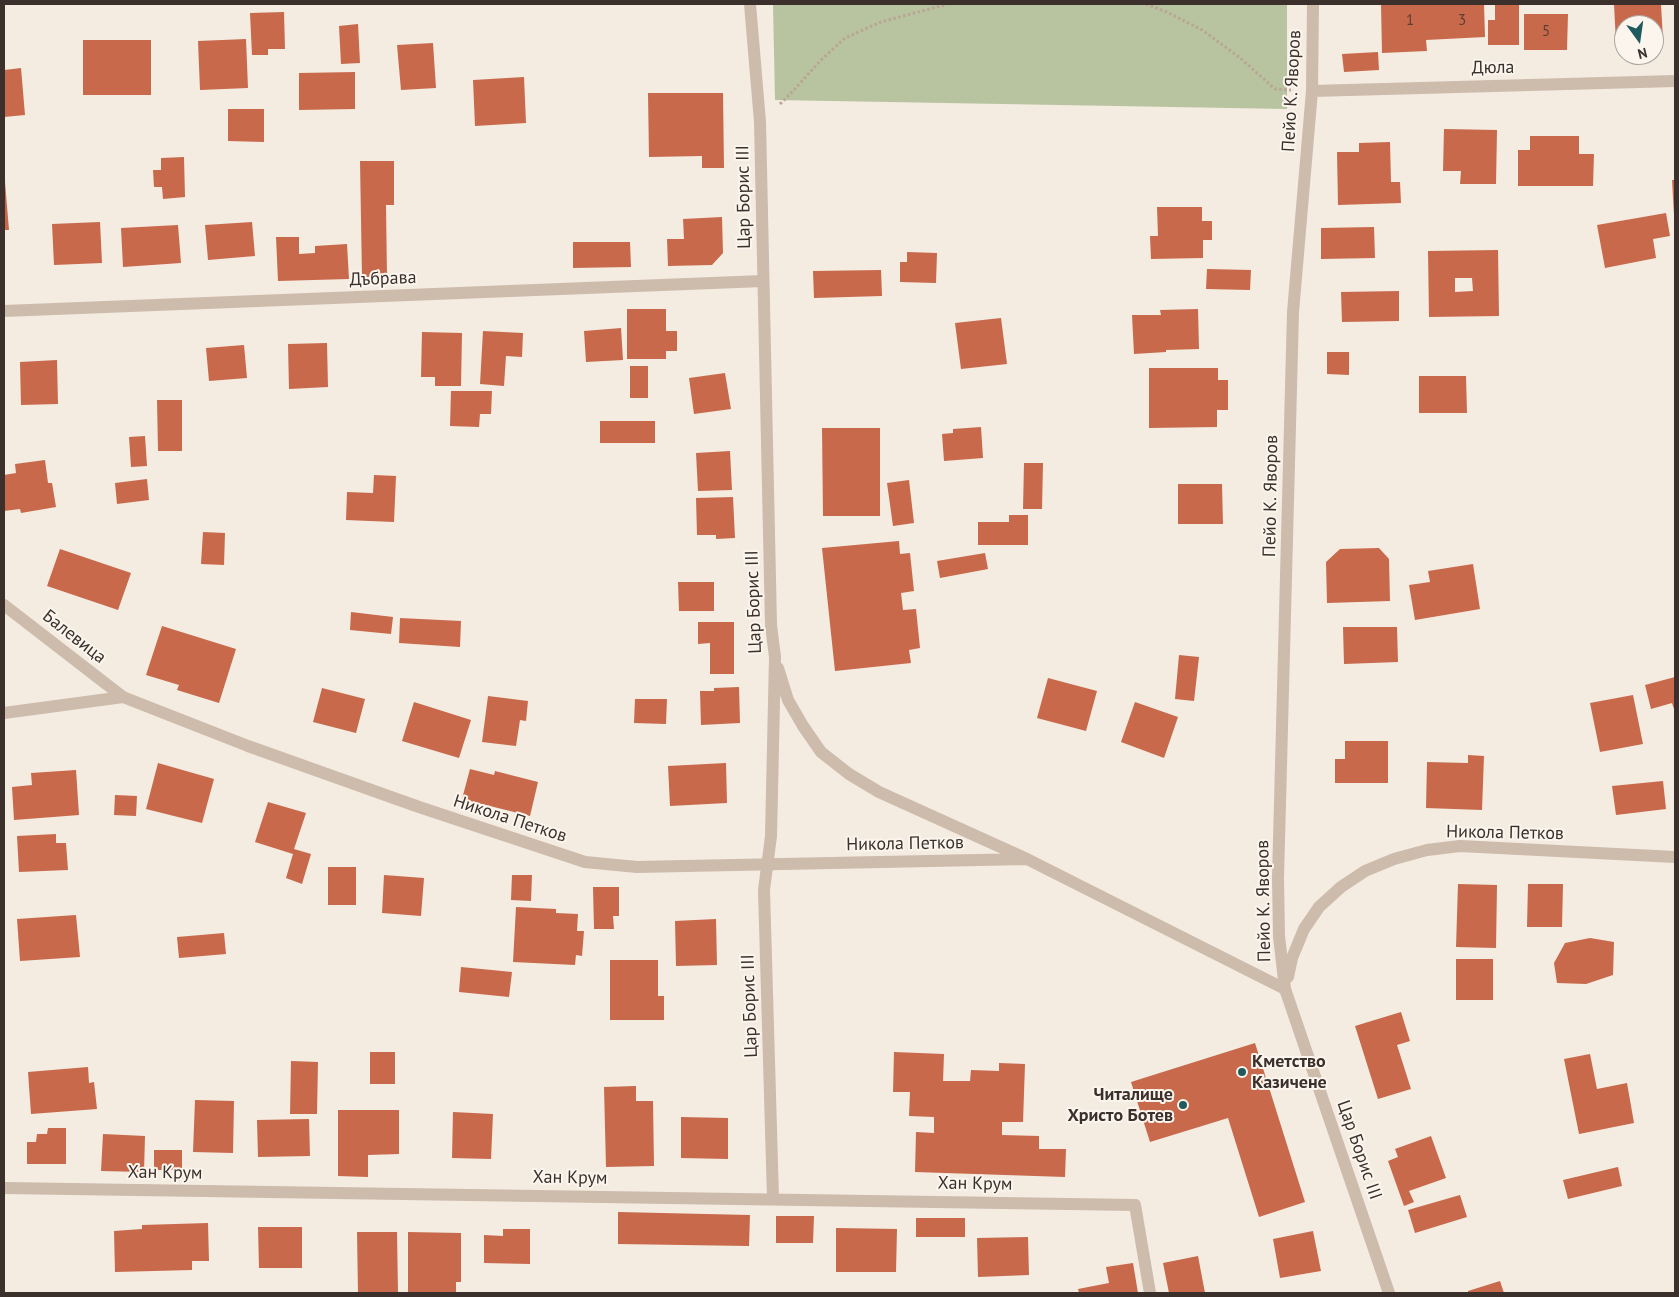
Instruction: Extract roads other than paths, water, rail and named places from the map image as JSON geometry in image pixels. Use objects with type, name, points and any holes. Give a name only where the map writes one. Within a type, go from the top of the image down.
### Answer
[{"type":"street","name":"Цар Борис III","points":[[750,4],[760,122],[771,625],[774,657],[771,836],[764,890],[773,1198]]},
{"type":"street","name":"Пейо К. Яворов","points":[[1285,989],[1280,936],[1278,878],[1293,312],[1312,90],[1313,4]]},
{"type":"street","name":"Дюла","points":[[1312,90],[1675,81]]},
{"type":"street","name":"Дъбрава","points":[[4,311],[763,282]]},
{"type":"street","name":"Балевица","points":[[4,605],[123,697]]},
{"type":"street","points":[[774,657],[788,700],[803,726],[821,752],[849,774],[880,792],[1027,859],[1285,989]]},
{"type":"street","name":"Никола Петков","points":[[4,713],[123,697],[248,746],[401,801],[585,862],[637,867],[1027,859]]},
{"type":"street","name":"Никола Петков","points":[[1285,989],[1292,958],[1304,929],[1319,907],[1342,887],[1365,871],[1394,859],[1427,850],[1460,846],[1675,857]]},
{"type":"street","name":"Цар Борис III","points":[[1285,989],[1389,1293]]},
{"type":"street","name":"Хан Крум","points":[[4,1188],[773,1198],[1135,1205],[1150,1293]]},
{"type":"place","name":"Кметство Казичене","points":[[1242,1072]]},
{"type":"place","name":"Читалище Христо Ботев","points":[[1183,1105]]}]
